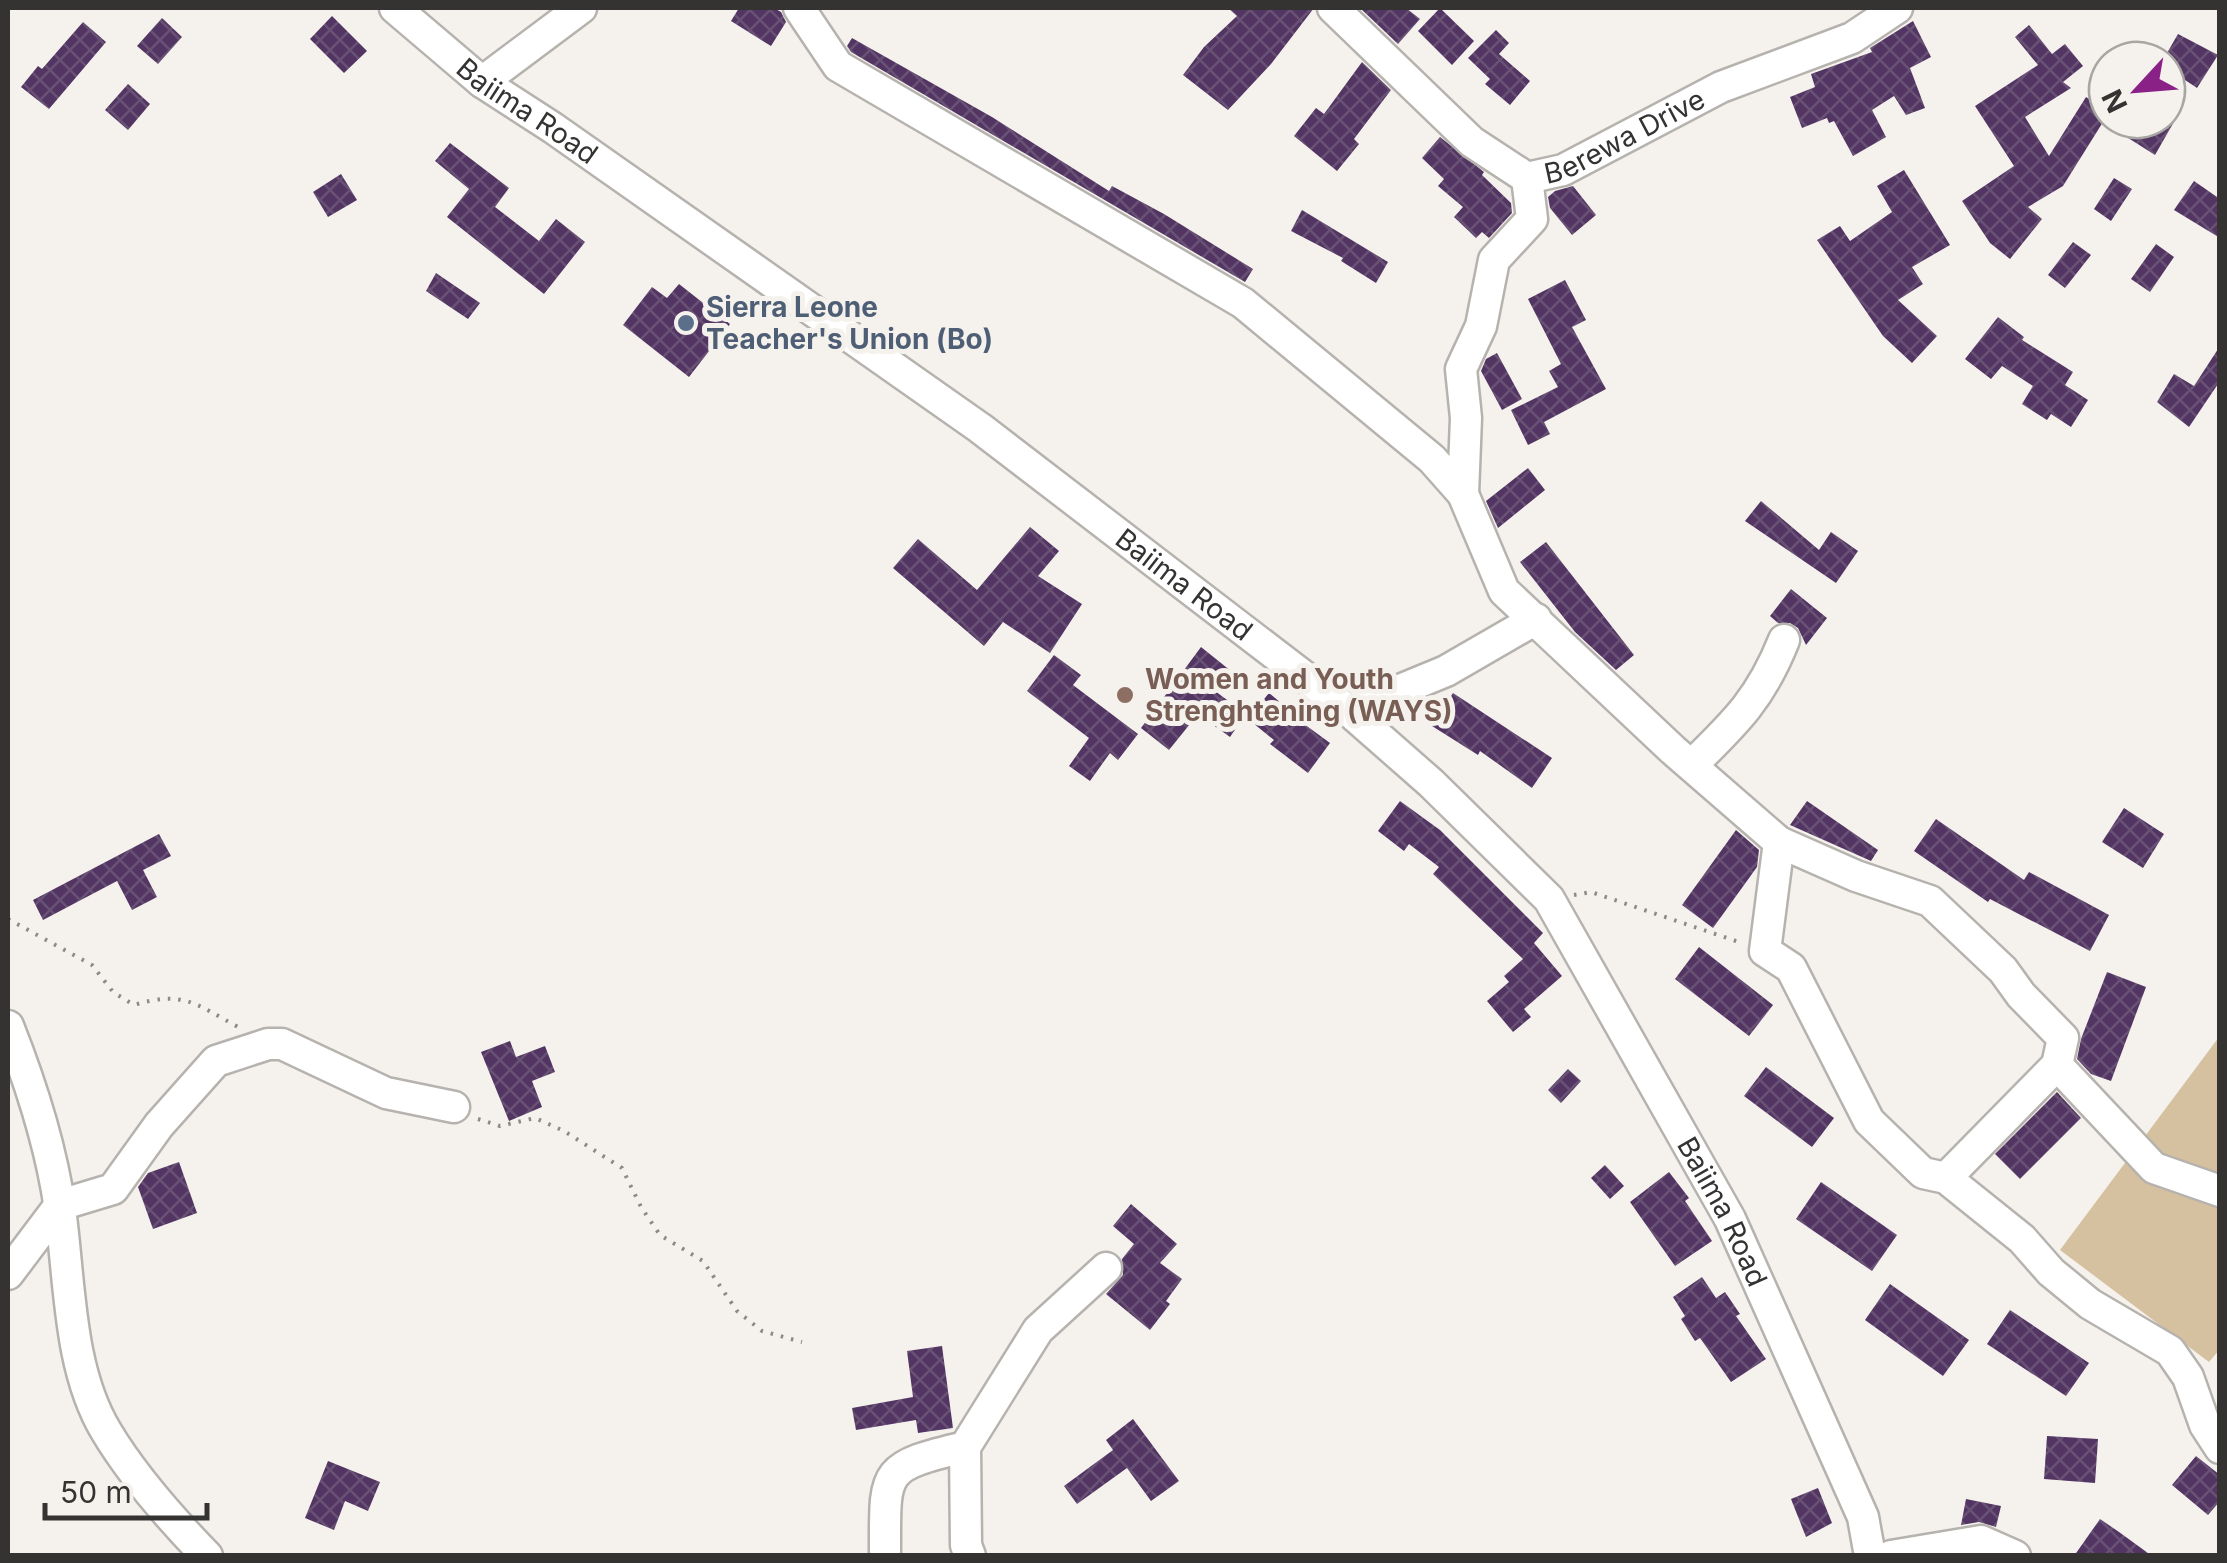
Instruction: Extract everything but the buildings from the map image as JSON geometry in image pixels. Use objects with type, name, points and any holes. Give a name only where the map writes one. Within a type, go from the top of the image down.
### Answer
[{"type":"street","name":"Baiima Road","points":[[395,8],[482,82],[980,428],[1348,711],[1431,783],[1549,898],[1730,1219],[1863,1516],[1870,1556]]},
{"type":"street","points":[[482,82],[553,19],[581,8]]},
{"type":"street","points":[[799,8],[838,66],[1243,303],[1432,460],[1463,494],[1504,591],[1779,842],[1856,876],[1930,901],[2003,970],[2020,995],[2063,1038],[2057,1065],[1946,1178]]},
{"type":"street","name":"Berewa Drive","points":[[1333,8],[1472,142],[1526,178],[1563,170],[1721,87],[1852,38],[1897,8]]},
{"type":"street","points":[[1463,494],[1466,418],[1460,369],[1481,326],[1494,260],[1532,219],[1526,178]]},
{"type":"street","points":[[1348,711],[1446,671],[1536,619]]},
{"type":"street","points":[[1692,765],[1748,707],[1769,678],[1784,640]]},
{"type":"street","points":[[1779,842],[1765,950],[1792,968],[1870,1121],[1924,1173],[1946,1178],[2022,1239],[2050,1272],[2090,1304],[2170,1350],[2188,1378],[2205,1425],[2220,1448]]},
{"type":"street","points":[[8,1026],[34,1096],[60,1205],[76,1355],[105,1430],[180,1528],[207,1556]]},
{"type":"street","points":[[8,1274],[60,1205],[113,1189],[160,1125],[216,1061],[268,1044],[282,1044],[386,1093],[454,1107]]},
{"type":"street","points":[[2057,1065],[2154,1168],[2220,1191]]},
{"type":"street","points":[[970,1556],[966,1546],[966,1447],[1038,1330],[1106,1268]]},
{"type":"street","points":[[885,1556],[885,1496],[896,1470],[914,1459],[966,1447]]},
{"type":"street","points":[[1890,1556],[1981,1541],[2015,1556]]},
{"type":"path","points":[[1549,898],[1591,892],[1765,950]]},
{"type":"path","points":[[8,919],[92,966],[114,992],[134,1005],[165,996],[196,1004],[268,1044]]},
{"type":"path","points":[[454,1107],[464,1116],[500,1126],[535,1118],[564,1130],[622,1168],[660,1234],[703,1261],[737,1310],[762,1331],[802,1342]]},
{"type":"shaded area","points":[[2219,1037],[2220,1349],[2209,1362],[2060,1250]]},
{"type":"place","name":"Sierra Leone Teacher's Union (Bo)","points":[[686,323]]},
{"type":"place","name":"Women and Youth Strenghtening (WAYS)","points":[[1125,695]]}]
